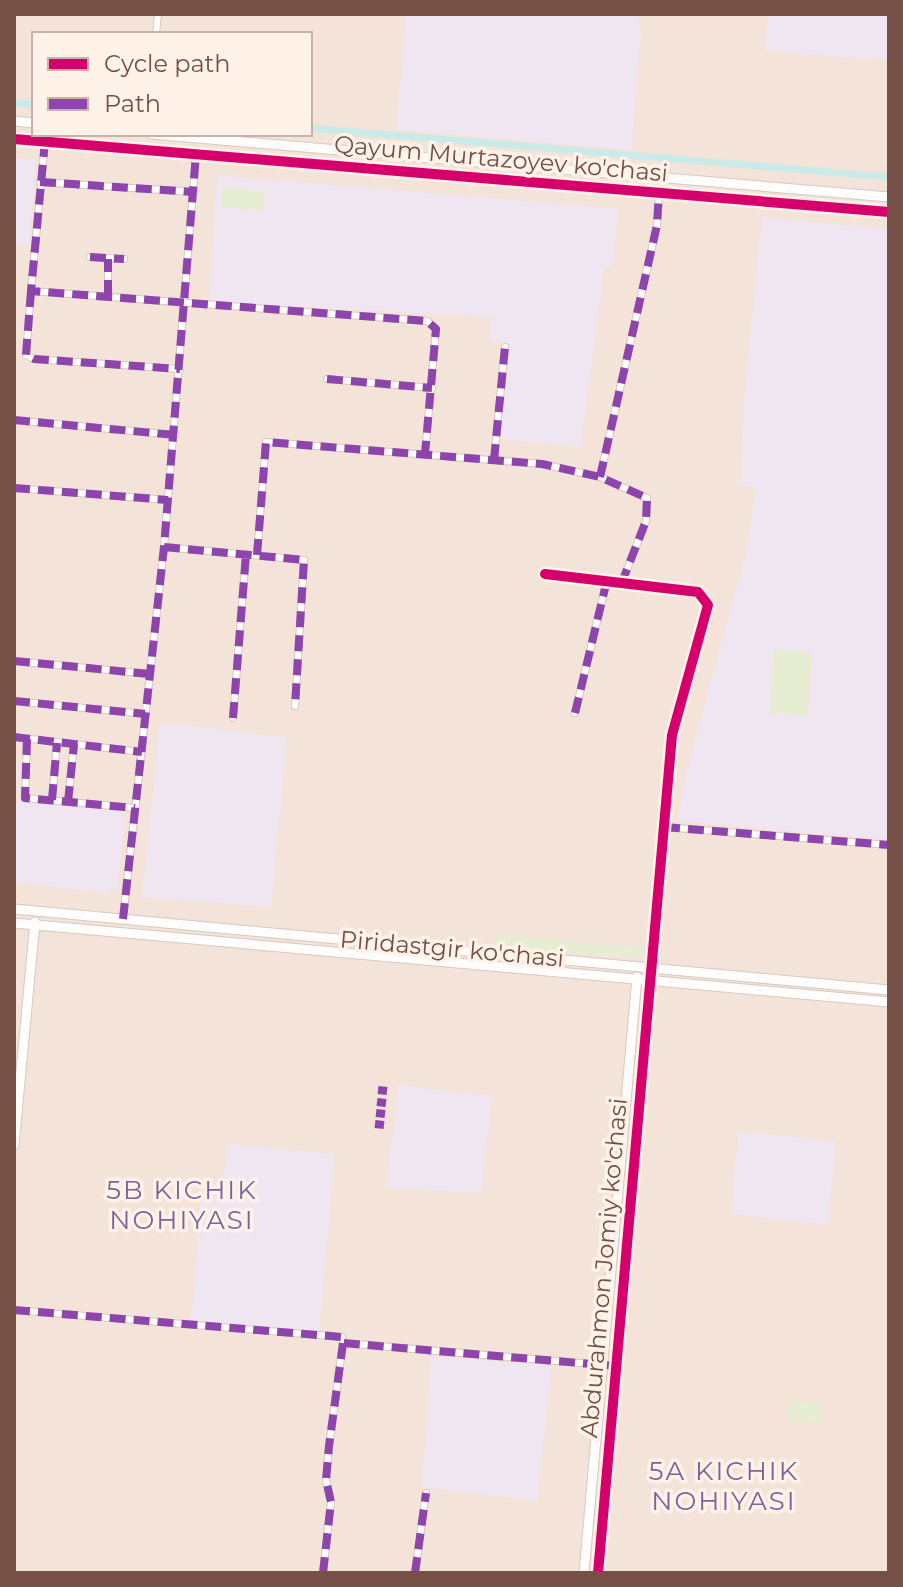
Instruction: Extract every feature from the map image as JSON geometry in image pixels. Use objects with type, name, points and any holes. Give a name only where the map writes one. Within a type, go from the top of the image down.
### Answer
[{"type":"street","name":"Qayum Murtazoyev ko'chasi","points":[[174,136],[889,197]]},
{"type":"street","name":"Qayum Murtazoyev ko'chasi","points":[[14,139],[889,212]]},
{"type":"street","points":[[208,155],[209,139]]},
{"type":"street","points":[[45,141],[26,355],[34,359],[180,369]]},
{"type":"street","points":[[123,919],[175,435],[196,154]]},
{"type":"street","points":[[40,182],[194,192]]},
{"type":"street","points":[[699,196],[701,182]]},
{"type":"street","points":[[723,198],[724,184]]},
{"type":"street","points":[[600,477],[657,225],[659,192]]},
{"type":"street","points":[[90,257],[124,259]]},
{"type":"street","points":[[108,259],[108,296]]},
{"type":"street","points":[[31,291],[427,321],[436,329],[425,454]]},
{"type":"street","points":[[494,460],[505,347]]},
{"type":"street","points":[[327,379],[432,388]]},
{"type":"street","points":[[14,420],[175,435]]},
{"type":"street","points":[[257,555],[266,442],[542,464],[600,477],[647,498],[646,521],[622,582]]},
{"type":"street","points":[[14,488],[168,500]]},
{"type":"street","points":[[164,547],[304,560],[295,706]]},
{"type":"street","points":[[233,718],[246,554]]},
{"type":"street","points":[[545,574],[698,592],[708,605],[672,735],[652,967]]},
{"type":"street","points":[[575,713],[607,580]]},
{"type":"street","points":[[14,661],[150,674]]},
{"type":"street","points":[[14,701],[145,714]]},
{"type":"street","points":[[14,737],[142,752]]},
{"type":"street","points":[[27,739],[25,798],[135,808]]},
{"type":"street","points":[[52,800],[57,743]]},
{"type":"street","points":[[68,802],[74,744]]},
{"type":"street","points":[[664,827],[889,845]]},
{"type":"street","name":"Piridastgir ko'chasi","points":[[14,909],[889,990]]},
{"type":"street","points":[[14,1142],[36,911]]},
{"type":"street","name":"Piridastgir ko'chasi","points":[[14,923],[889,1002]]},
{"type":"street","name":"Abdurahmon Jomiy ko'chasi","points":[[584,1573],[638,966]]},
{"type":"street","name":"Abdurahmon Jomiy ko'chasi","points":[[598,1573],[652,967]]},
{"type":"street","points":[[14,1310],[342,1337],[326,1480],[331,1502],[323,1573]]},
{"type":"street","points":[[343,1343],[615,1366]]},
{"type":"street","points":[[415,1573],[426,1493]]},
{"type":"shaded area","points":[[14,14],[889,14],[889,1573],[14,1573]]},
{"type":"shaded area","points":[[406,14],[636,14],[641,31],[631,150],[396,130]]},
{"type":"shaded area","points":[[768,14],[889,14],[889,61],[765,51]]},
{"type":"shaded area","points":[[14,158],[36,160],[29,246],[14,245]]},
{"type":"shaded area","points":[[217,175],[618,209],[613,267],[604,266],[581,447],[499,439],[507,342],[489,340],[490,317],[209,302]]},
{"type":"shaded area","points":[[762,218],[889,229],[889,840],[677,821],[691,753],[747,550],[755,488],[741,486],[745,385]]},
{"type":"shaded area","points":[[160,722],[287,738],[271,907],[142,897]]},
{"type":"shaded area","points":[[14,764],[19,764],[16,801],[125,812],[118,890],[110,889],[109,894],[14,882]]},
{"type":"shaded area","points":[[398,1085],[492,1096],[481,1193],[386,1188]]},
{"type":"shaded area","points":[[738,1131],[836,1141],[828,1225],[731,1214]]},
{"type":"shaded area","points":[[228,1144],[335,1154],[319,1333],[191,1322],[201,1195],[220,1196]]},
{"type":"shaded area","points":[[431,1356],[552,1366],[537,1501],[422,1487]]},
{"type":"green space","points":[[223,187],[265,191],[263,211],[221,207]]},
{"type":"green space","points":[[774,650],[812,653],[808,716],[769,713]]},
{"type":"green space","points":[[495,935],[641,947],[644,950],[638,958],[495,945]]},
{"type":"green space","points":[[789,1400],[821,1403],[820,1423],[787,1420]]},
{"type":"waterway","points":[[14,103],[32,105]]},
{"type":"waterway","points":[[312,128],[889,177]]},
{"type":"marked path","points":[[45,141],[31,291],[427,321],[436,329],[425,454]]},
{"type":"marked path","points":[[123,919],[164,547],[196,154]]},
{"type":"marked path","points":[[40,182],[194,192]]},
{"type":"marked path","points":[[600,477],[657,225],[659,192]]},
{"type":"marked path","points":[[90,257],[124,259]]},
{"type":"marked path","points":[[108,259],[108,296]]},
{"type":"marked path","points":[[31,291],[26,355],[34,359],[180,369]]},
{"type":"marked path","points":[[494,460],[505,347]]},
{"type":"marked path","points":[[327,379],[432,388]]},
{"type":"marked path","points":[[14,420],[175,435]]},
{"type":"marked path","points":[[257,555],[266,442],[542,464],[600,477],[647,498],[646,521],[622,582]]},
{"type":"marked path","points":[[14,488],[168,500]]},
{"type":"marked path","points":[[164,547],[304,560],[295,706]]},
{"type":"marked path","points":[[233,718],[246,554]]},
{"type":"marked path","points":[[575,713],[607,580]]},
{"type":"marked path","points":[[14,661],[150,674]]},
{"type":"marked path","points":[[14,701],[145,714]]},
{"type":"marked path","points":[[14,737],[142,752]]},
{"type":"marked path","points":[[27,739],[25,798],[135,808]]},
{"type":"marked path","points":[[52,800],[57,743]]},
{"type":"marked path","points":[[68,802],[74,744]]},
{"type":"marked path","points":[[664,827],[889,845]]},
{"type":"marked path","points":[[378,1090],[387,1091]]},
{"type":"marked path","points":[[377,1102],[386,1103]]},
{"type":"marked path","points":[[376,1113],[385,1114]]},
{"type":"marked path","points":[[375,1124],[384,1125]]},
{"type":"marked path","points":[[14,1310],[342,1337],[343,1343],[615,1366]]},
{"type":"marked path","points":[[323,1573],[331,1502],[326,1480],[343,1343]]},
{"type":"marked path","points":[[415,1573],[426,1493]]},
{"type":"cycle path","points":[[14,139],[889,212]]},
{"type":"cycle path","points":[[545,574],[698,592],[708,605],[672,735],[598,1573]]},
{"type":"district","name":"5B KICHIK NOHIYASI","points":[[182,1205]]},
{"type":"district","name":"5A KICHIK NOHIYASI","points":[[724,1486]]}]
